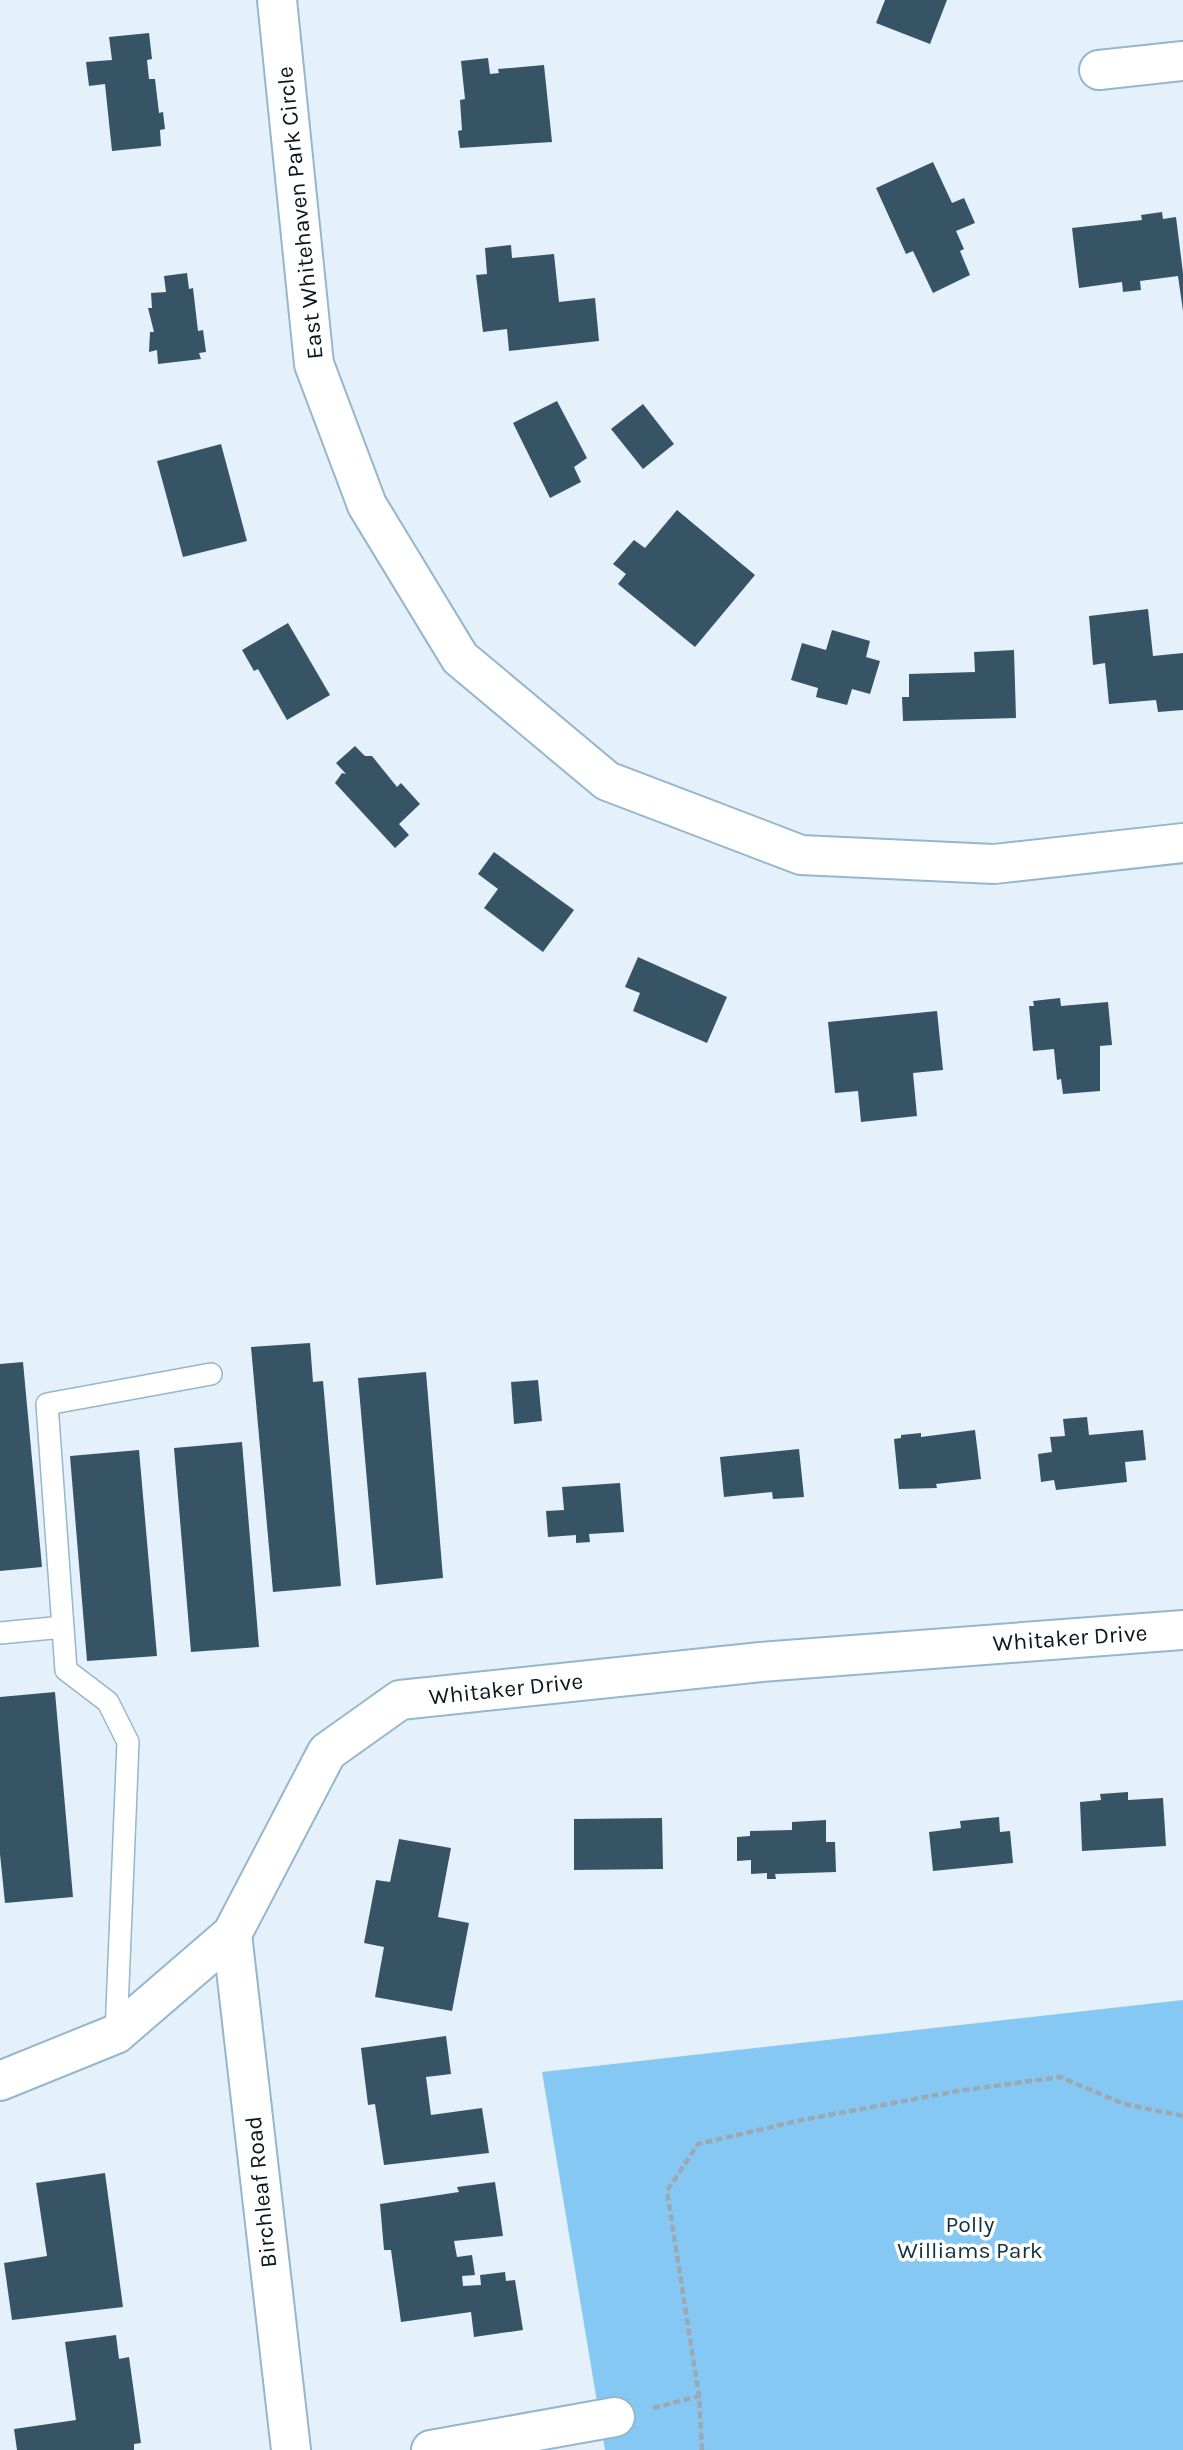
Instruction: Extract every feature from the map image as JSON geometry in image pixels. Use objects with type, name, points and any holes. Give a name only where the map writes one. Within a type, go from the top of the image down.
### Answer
[{"type":"street","name":"East Whitehaven Park Circle","points":[[278,0],[314,364],[367,505],[460,658],[607,781],[802,855],[994,864],[1183,843]]},
{"type":"street","points":[[1099,70],[1183,61]]},
{"type":"street","name":"Whitaker Drive","points":[[0,2081],[116,2034],[232,1934],[327,1752],[400,1700],[761,1662],[1183,1630]]},
{"type":"street","name":"Birchleaf Road","points":[[232,1934],[290,2450]]},
{"type":"street","points":[[431,2450],[615,2417]]},
{"type":"lane","points":[[116,2034],[128,1742],[108,1702],[66,1670],[47,1404],[211,1374]]},
{"type":"lane","points":[[0,1633],[63,1627]]},
{"type":"path","points":[[702,2450],[699,2396],[667,2191],[698,2144],[958,2091],[1060,2077],[1124,2104],[1183,2116]]},
{"type":"green space","name":"Polly Williams Park","points":[[1183,2000],[1183,2450],[605,2450],[542,2072]]},
{"type":"building","points":[[885,0],[947,0],[930,44],[876,23]]},
{"type":"building","points":[[149,33],[152,59],[147,60],[149,79],[155,79],[159,113],[163,112],[165,129],[160,130],[161,146],[112,151],[105,84],[89,86],[86,62],[112,60],[109,37]]},
{"type":"building","points":[[488,58],[490,74],[499,73],[498,69],[544,65],[552,142],[460,148],[460,100],[465,99],[461,61]]},
{"type":"building","points":[[933,162],[952,203],[964,198],[975,223],[956,231],[964,249],[960,251],[970,275],[933,293],[913,251],[906,254],[876,188]]},
{"type":"building","points":[[1162,212],[1163,219],[1176,217],[1183,273],[1183,311],[1178,276],[1140,281],[1141,290],[1123,292],[1122,282],[1079,288],[1072,228],[1142,220],[1141,215]]},
{"type":"building","points":[[511,245],[512,258],[554,254],[559,302],[595,298],[599,341],[509,351],[507,329],[483,332],[476,275],[487,274],[485,248]]},
{"type":"building","points":[[187,273],[189,289],[193,288],[198,331],[203,330],[206,352],[199,353],[201,359],[158,364],[157,350],[149,352],[150,332],[154,332],[148,308],[152,308],[151,293],[166,292],[164,276]]},
{"type":"building","points":[[557,401],[587,458],[574,467],[581,482],[550,498],[513,423]]},
{"type":"building","points":[[643,404],[674,444],[643,469],[611,429]]},
{"type":"building","points":[[221,444],[247,541],[183,557],[157,461]]},
{"type":"building","points":[[677,510],[755,575],[695,647],[618,584],[626,574],[613,564],[634,540],[645,548]]},
{"type":"building","points":[[1148,609],[1153,656],[1183,653],[1183,710],[1158,712],[1156,700],[1109,704],[1105,663],[1093,665],[1089,616]]},
{"type":"building","points":[[288,623],[330,695],[287,720],[258,669],[254,671],[242,650]]},
{"type":"building","points":[[832,630],[870,641],[866,657],[880,661],[870,694],[852,689],[847,705],[816,697],[818,688],[791,680],[802,643],[826,650]]},
{"type":"building","points":[[1014,650],[1016,718],[903,721],[902,697],[909,697],[909,674],[975,672],[974,652]]},
{"type":"building","points":[[355,746],[365,756],[372,756],[397,787],[401,783],[420,804],[399,824],[409,835],[395,848],[335,783],[342,773],[346,774],[336,763]]},
{"type":"building","points":[[494,852],[574,910],[543,952],[484,908],[498,889],[478,874]]},
{"type":"building","points":[[638,957],[727,997],[707,1043],[633,1011],[640,993],[625,987]]},
{"type":"building","points":[[1060,998],[1061,1006],[1108,1002],[1112,1045],[1100,1046],[1100,1091],[1063,1094],[1061,1079],[1057,1080],[1054,1049],[1033,1051],[1029,1006],[1034,1006],[1033,1001]]},
{"type":"building","points":[[937,1011],[943,1070],[913,1073],[917,1116],[861,1122],[858,1091],[835,1093],[828,1022]]},
{"type":"building","points":[[310,1343],[313,1382],[323,1381],[341,1586],[273,1592],[251,1347]]},
{"type":"building","points":[[23,1362],[42,1567],[0,1571],[0,1364]]},
{"type":"building","points":[[426,1372],[443,1578],[376,1585],[358,1378]]},
{"type":"building","points":[[538,1380],[542,1421],[514,1424],[511,1382]]},
{"type":"building","points":[[1087,1417],[1089,1435],[1143,1430],[1146,1460],[1125,1462],[1127,1482],[1056,1490],[1054,1480],[1041,1482],[1038,1454],[1052,1452],[1050,1437],[1065,1436],[1063,1419]]},
{"type":"building","points":[[975,1430],[981,1479],[936,1484],[937,1488],[899,1489],[894,1439],[901,1438],[901,1435],[921,1433],[921,1437]]},
{"type":"building","points":[[242,1442],[259,1647],[191,1652],[174,1448]]},
{"type":"building","points":[[799,1449],[804,1497],[773,1499],[772,1492],[724,1497],[720,1457]]},
{"type":"building","points":[[139,1450],[157,1656],[87,1661],[70,1456]]},
{"type":"building","points":[[620,1483],[624,1532],[589,1534],[590,1542],[576,1543],[576,1535],[548,1537],[546,1511],[564,1510],[562,1487]]},
{"type":"building","points":[[55,1692],[73,1897],[5,1903],[0,1854],[0,1697]]},
{"type":"building","points":[[1128,1792],[1128,1800],[1163,1798],[1166,1846],[1082,1851],[1080,1802],[1101,1800],[1100,1794]]},
{"type":"building","points":[[999,1817],[1000,1832],[1010,1831],[1013,1863],[933,1871],[929,1832],[961,1828],[960,1821]]},
{"type":"building","points":[[662,1818],[663,1869],[574,1870],[574,1819]]},
{"type":"building","points":[[826,1820],[826,1842],[835,1842],[836,1872],[775,1874],[776,1879],[767,1879],[767,1873],[751,1874],[751,1860],[737,1861],[737,1837],[750,1836],[750,1831],[792,1830],[792,1822]]},
{"type":"building","points":[[399,1839],[451,1848],[438,1917],[469,1923],[452,2011],[375,1997],[384,1947],[364,1943],[376,1880],[390,1882]]},
{"type":"building","points":[[446,2036],[451,2074],[426,2077],[431,2115],[482,2108],[489,2153],[384,2165],[375,2104],[368,2105],[361,2048]]},
{"type":"building","points":[[105,2173],[123,2307],[12,2320],[4,2263],[47,2256],[36,2183]]},
{"type":"building","points":[[495,2182],[503,2236],[454,2241],[457,2257],[472,2255],[475,2275],[462,2276],[463,2286],[481,2285],[480,2275],[505,2272],[506,2281],[515,2280],[523,2330],[474,2337],[471,2312],[401,2322],[391,2250],[384,2250],[380,2204],[459,2192],[457,2187]]},
{"type":"building","points":[[116,2335],[119,2359],[129,2357],[141,2443],[134,2444],[134,2450],[17,2450],[14,2429],[76,2420],[65,2342]]}]
